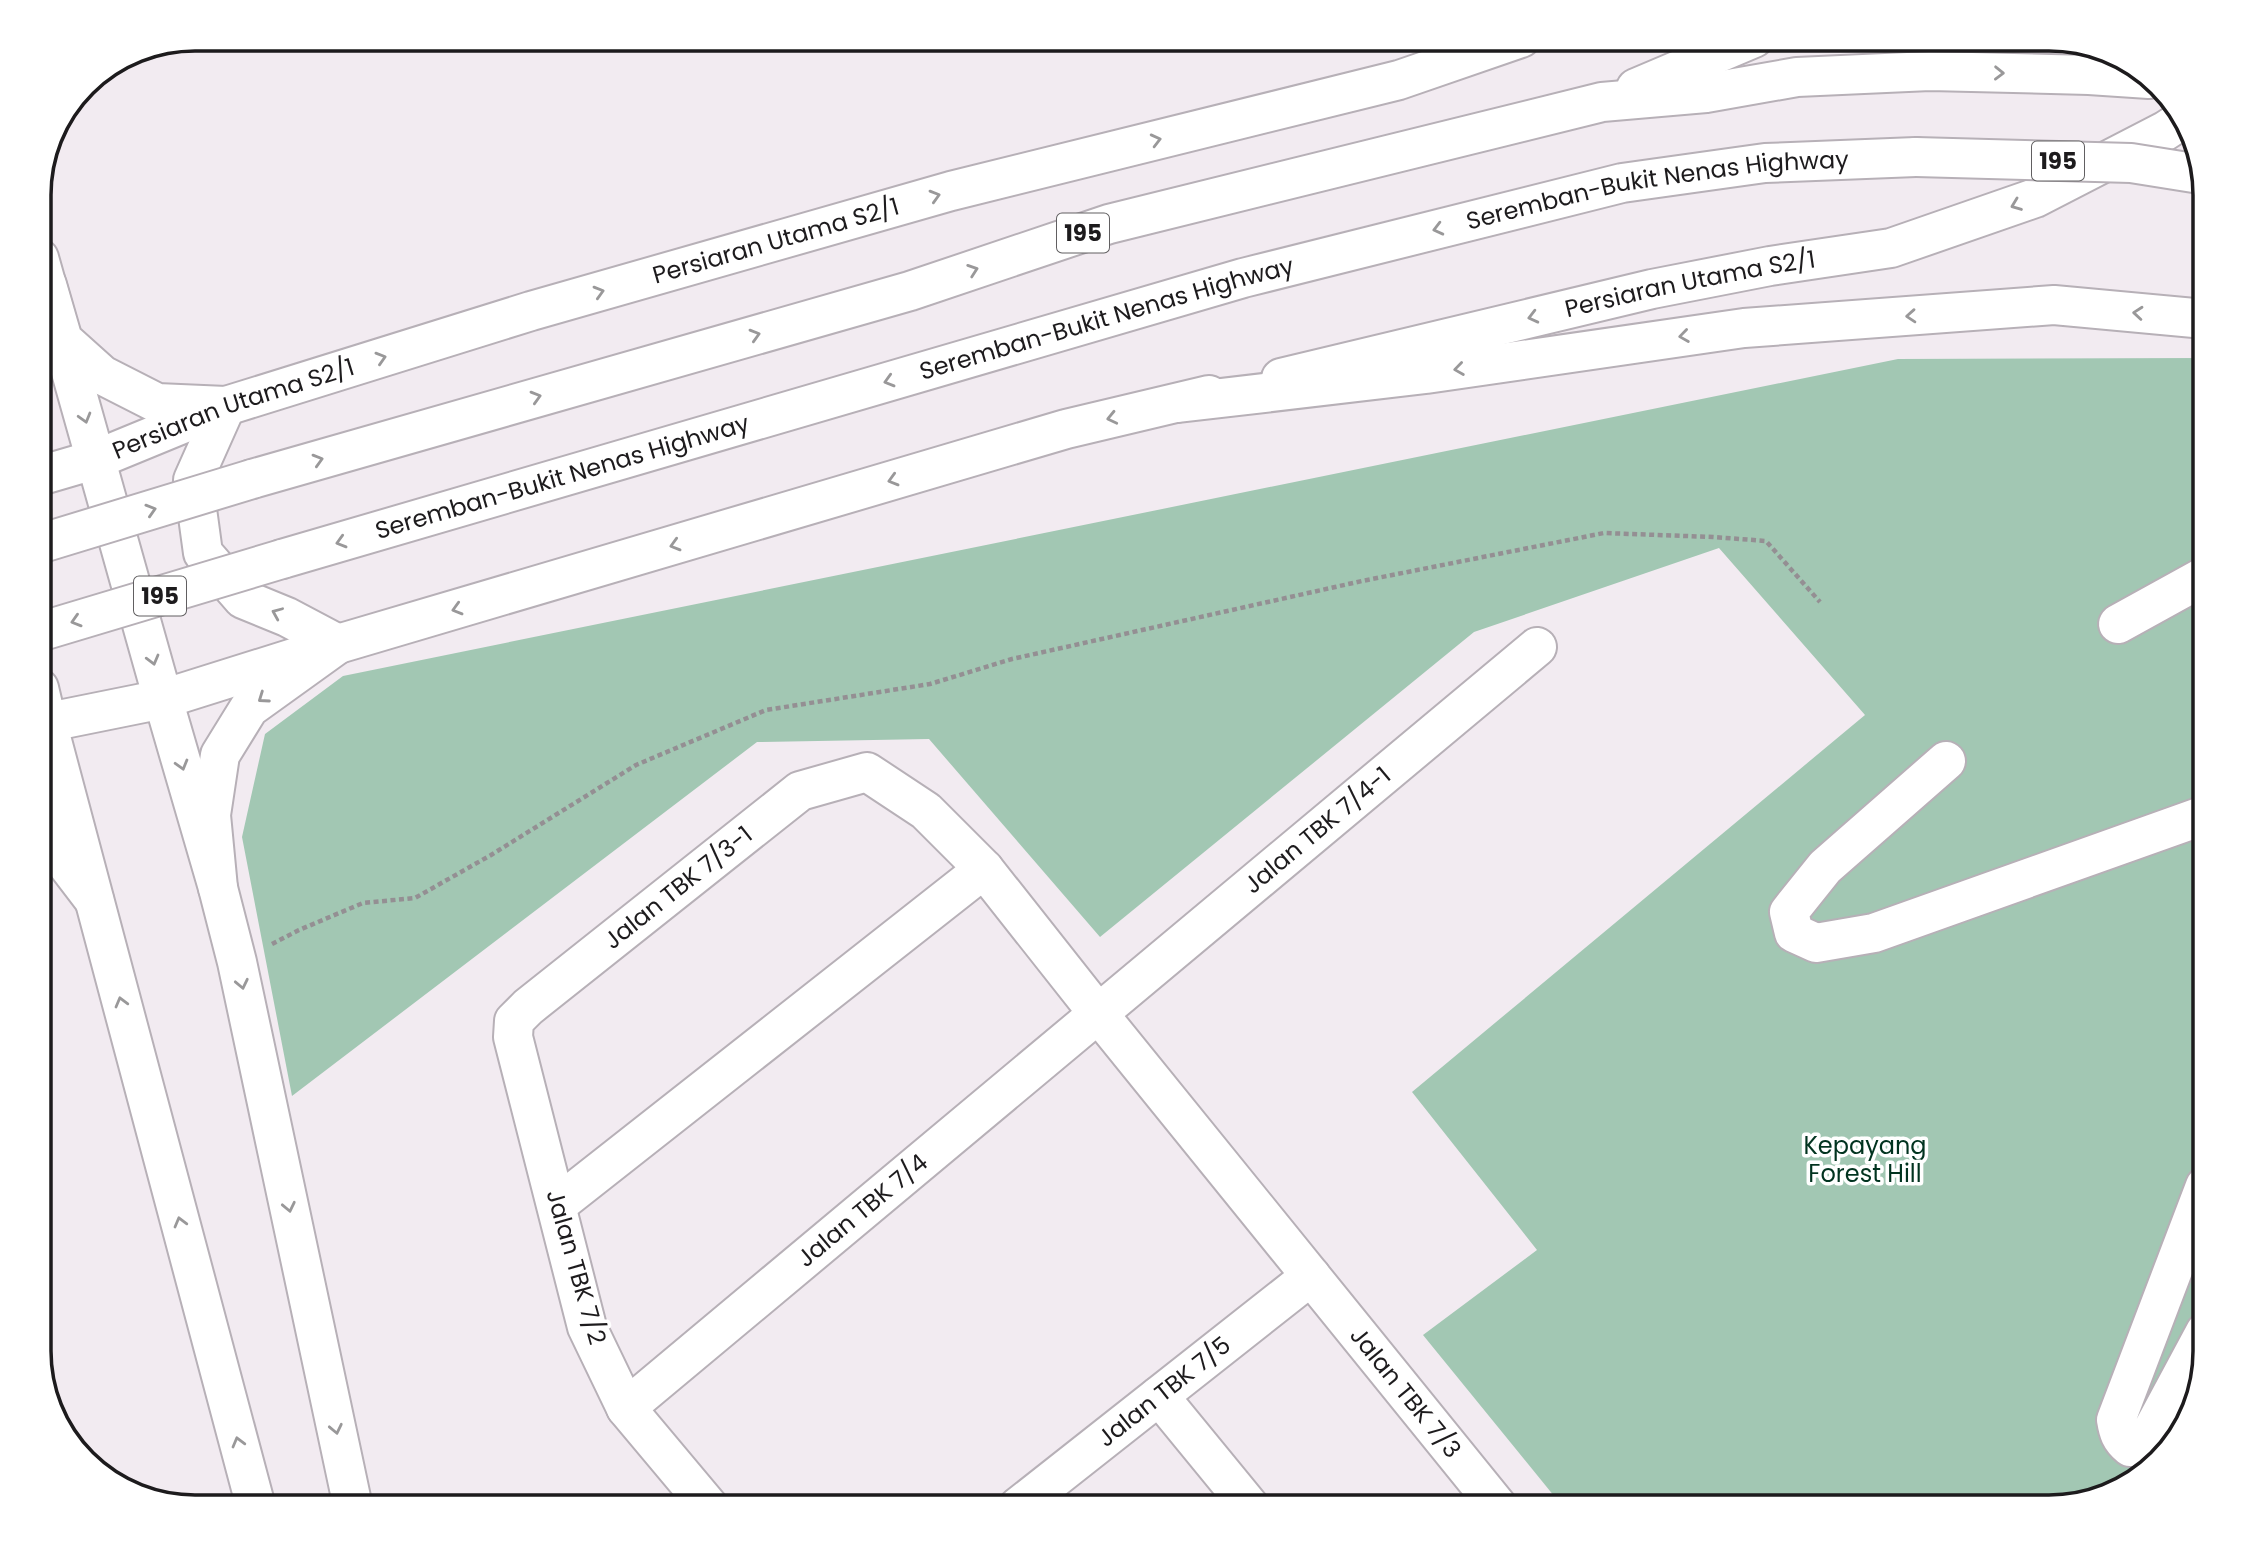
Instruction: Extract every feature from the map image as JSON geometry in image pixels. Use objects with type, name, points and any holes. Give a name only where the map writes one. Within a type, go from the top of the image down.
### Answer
[{"type":"main road","name":"Persiaran Utama S2/1","points":[[51,472],[97,459],[226,406],[531,311],[938,195],[1399,80],[1483,51]]},
{"type":"main road","points":[[1602,102],[1723,51]]},
{"type":"main road","name":"195","points":[[51,540],[252,478],[910,291],[1109,224],[1602,102],[1706,93],[1797,77],[1930,71],[2133,78]]},
{"type":"main road","name":"Persiaran Utama S2/1","points":[[1178,403],[1652,289],[1891,248],[2035,198],[2175,125]]},
{"type":"main road","name":"Seremban-Bukit Nenas Highway","points":[[51,628],[1243,278],[1608,186],[1765,163],[1916,157],[2131,163],[2191,172]]},
{"type":"main road","points":[[51,299],[63,340],[102,375],[157,403],[226,406],[193,480],[203,553],[243,599],[287,617],[338,644]]},
{"type":"main road","points":[[51,300],[237,962],[350,1495]]},
{"type":"main road","points":[[51,711],[163,699],[338,644],[1066,429],[1178,403],[1426,374],[1744,328],[2054,305],[2193,319]]},
{"type":"main road","points":[[2118,624],[2193,583]]},
{"type":"main road","points":[[218,888],[211,815],[220,755],[249,708],[338,644]]},
{"type":"main road","name":"Jalan TBK 7/4-1","points":[[1097,1012],[1537,647]]},
{"type":"main road","points":[[51,747],[253,1495]]},
{"type":"main road","points":[[1946,761],[1825,867],[1789,912],[1794,933],[1816,943],[1874,933],[2193,820]]},
{"type":"main road","name":"Jalan TBK 7/3","points":[[867,772],[926,811],[984,869],[1488,1495]]},
{"type":"main road","name":"Jalan TBK 7/3-1","points":[[513,1037],[514,1021],[528,1007],[800,791],[867,772]]},
{"type":"main road","points":[[51,844],[94,900]]},
{"type":"main road","points":[[557,1205],[984,869]]},
{"type":"main road","name":"Jalan TBK 7/4","points":[[626,1408],[1097,1012]]},
{"type":"main road","name":"Jalan TBK 7/2","points":[[513,1037],[587,1326],[626,1408],[699,1495]]},
{"type":"main road","points":[[2193,1220],[2116,1420],[2118,1433],[2130,1447],[2139,1446],[2147,1440],[2193,1356]]},
{"type":"main road","name":"Jalan TBK 7/5","points":[[1048,1495],[1159,1396],[1311,1276]]},
{"type":"main road","points":[[1159,1396],[1240,1495]]},
{"type":"path","points":[[237,962],[299,930],[363,903],[415,898],[491,855],[636,765],[766,710],[930,684],[1012,659],[1362,581],[1604,533],[1766,541],[1820,602]]},
{"type":"green space","name":"Kepayang Forest Hill","points":[[2193,358],[2193,1360],[2186,1397],[2169,1431],[2144,1459],[2113,1480],[2086,1490],[2049,1495],[1553,1495],[1423,1335],[1537,1250],[1412,1092],[1865,715],[1719,548],[1474,632],[1100,937],[929,739],[757,742],[292,1096],[242,837],[265,734],[343,676],[1898,359]]}]
